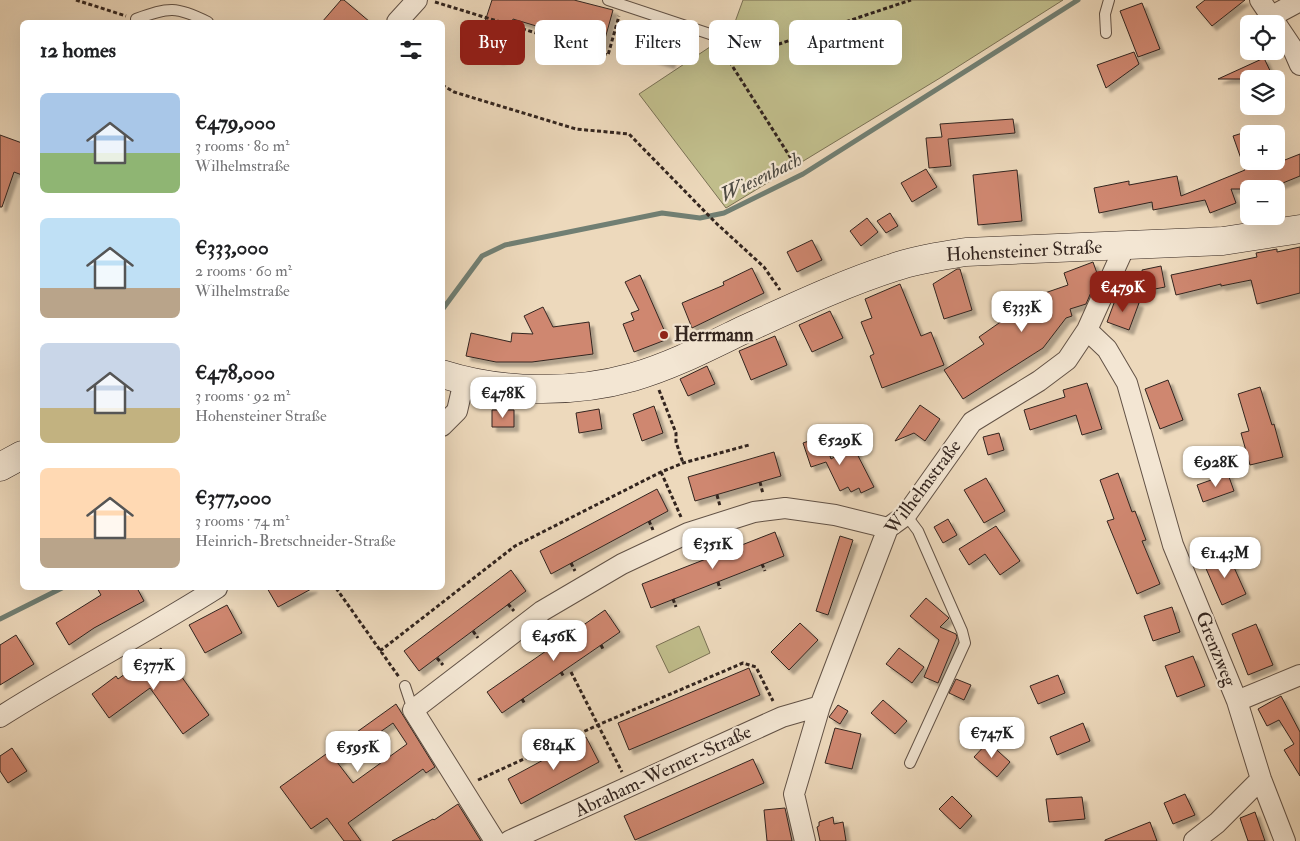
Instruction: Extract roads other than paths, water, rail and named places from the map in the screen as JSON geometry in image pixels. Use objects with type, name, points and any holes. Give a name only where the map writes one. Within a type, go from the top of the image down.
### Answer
[{"type":"main road","name":"Hohensteiner Straße","points":[[453,378],[518,388],[560,388],[632,377],[672,364],[789,309],[857,280],[897,266],[930,258],[966,252],[1223,241],[1300,229]]},
{"type":"main road","points":[[0,467],[20,456]]},
{"type":"street","points":[[399,20],[417,0]]},
{"type":"street","points":[[1260,0],[1271,15]]},
{"type":"street","points":[[1274,15],[1300,1]]},
{"type":"street","points":[[1285,39],[1300,65]]},
{"type":"street","name":"Wilhelmstraße","points":[[806,841],[794,794],[820,706],[888,528],[906,515],[972,422],[1039,382],[1067,360],[1087,330],[1125,246]]},
{"type":"street","name":"Grenzweg","points":[[1087,330],[1107,349],[1127,382],[1173,546],[1237,701],[1261,780],[1285,841]]},
{"type":"street","points":[[445,423],[457,412],[453,378]]},
{"type":"street","points":[[495,841],[413,710],[542,612],[622,564],[688,533],[754,512],[785,508],[835,515],[888,528]]},
{"type":"street","points":[[0,717],[214,590]]},
{"type":"street","points":[[1237,701],[1300,675]]},
{"type":"street","name":"Abraham-Werner-Straße","points":[[509,841],[782,717],[820,706]]},
{"type":"street","points":[[1194,841],[1217,823],[1261,780]]},
{"type":"lane","points":[[608,0],[709,34]]},
{"type":"lane","points":[[1106,33],[1105,14],[1109,0]]},
{"type":"lane","points":[[136,19],[159,11],[177,9],[203,20]]},
{"type":"lane","points":[[906,515],[918,531],[962,630],[965,643],[910,763]]},
{"type":"lane","points":[[405,686],[413,710]]},
{"type":"waterway","name":"Wiesenbach","points":[[445,306],[482,256],[505,245],[662,213],[700,218],[724,213],[803,174],[1078,0]]},
{"type":"waterway","name":"Wiesenbach","points":[[0,619],[58,590]]},
{"type":"place","name":"Herrmann","points":[[664,335]]}]
